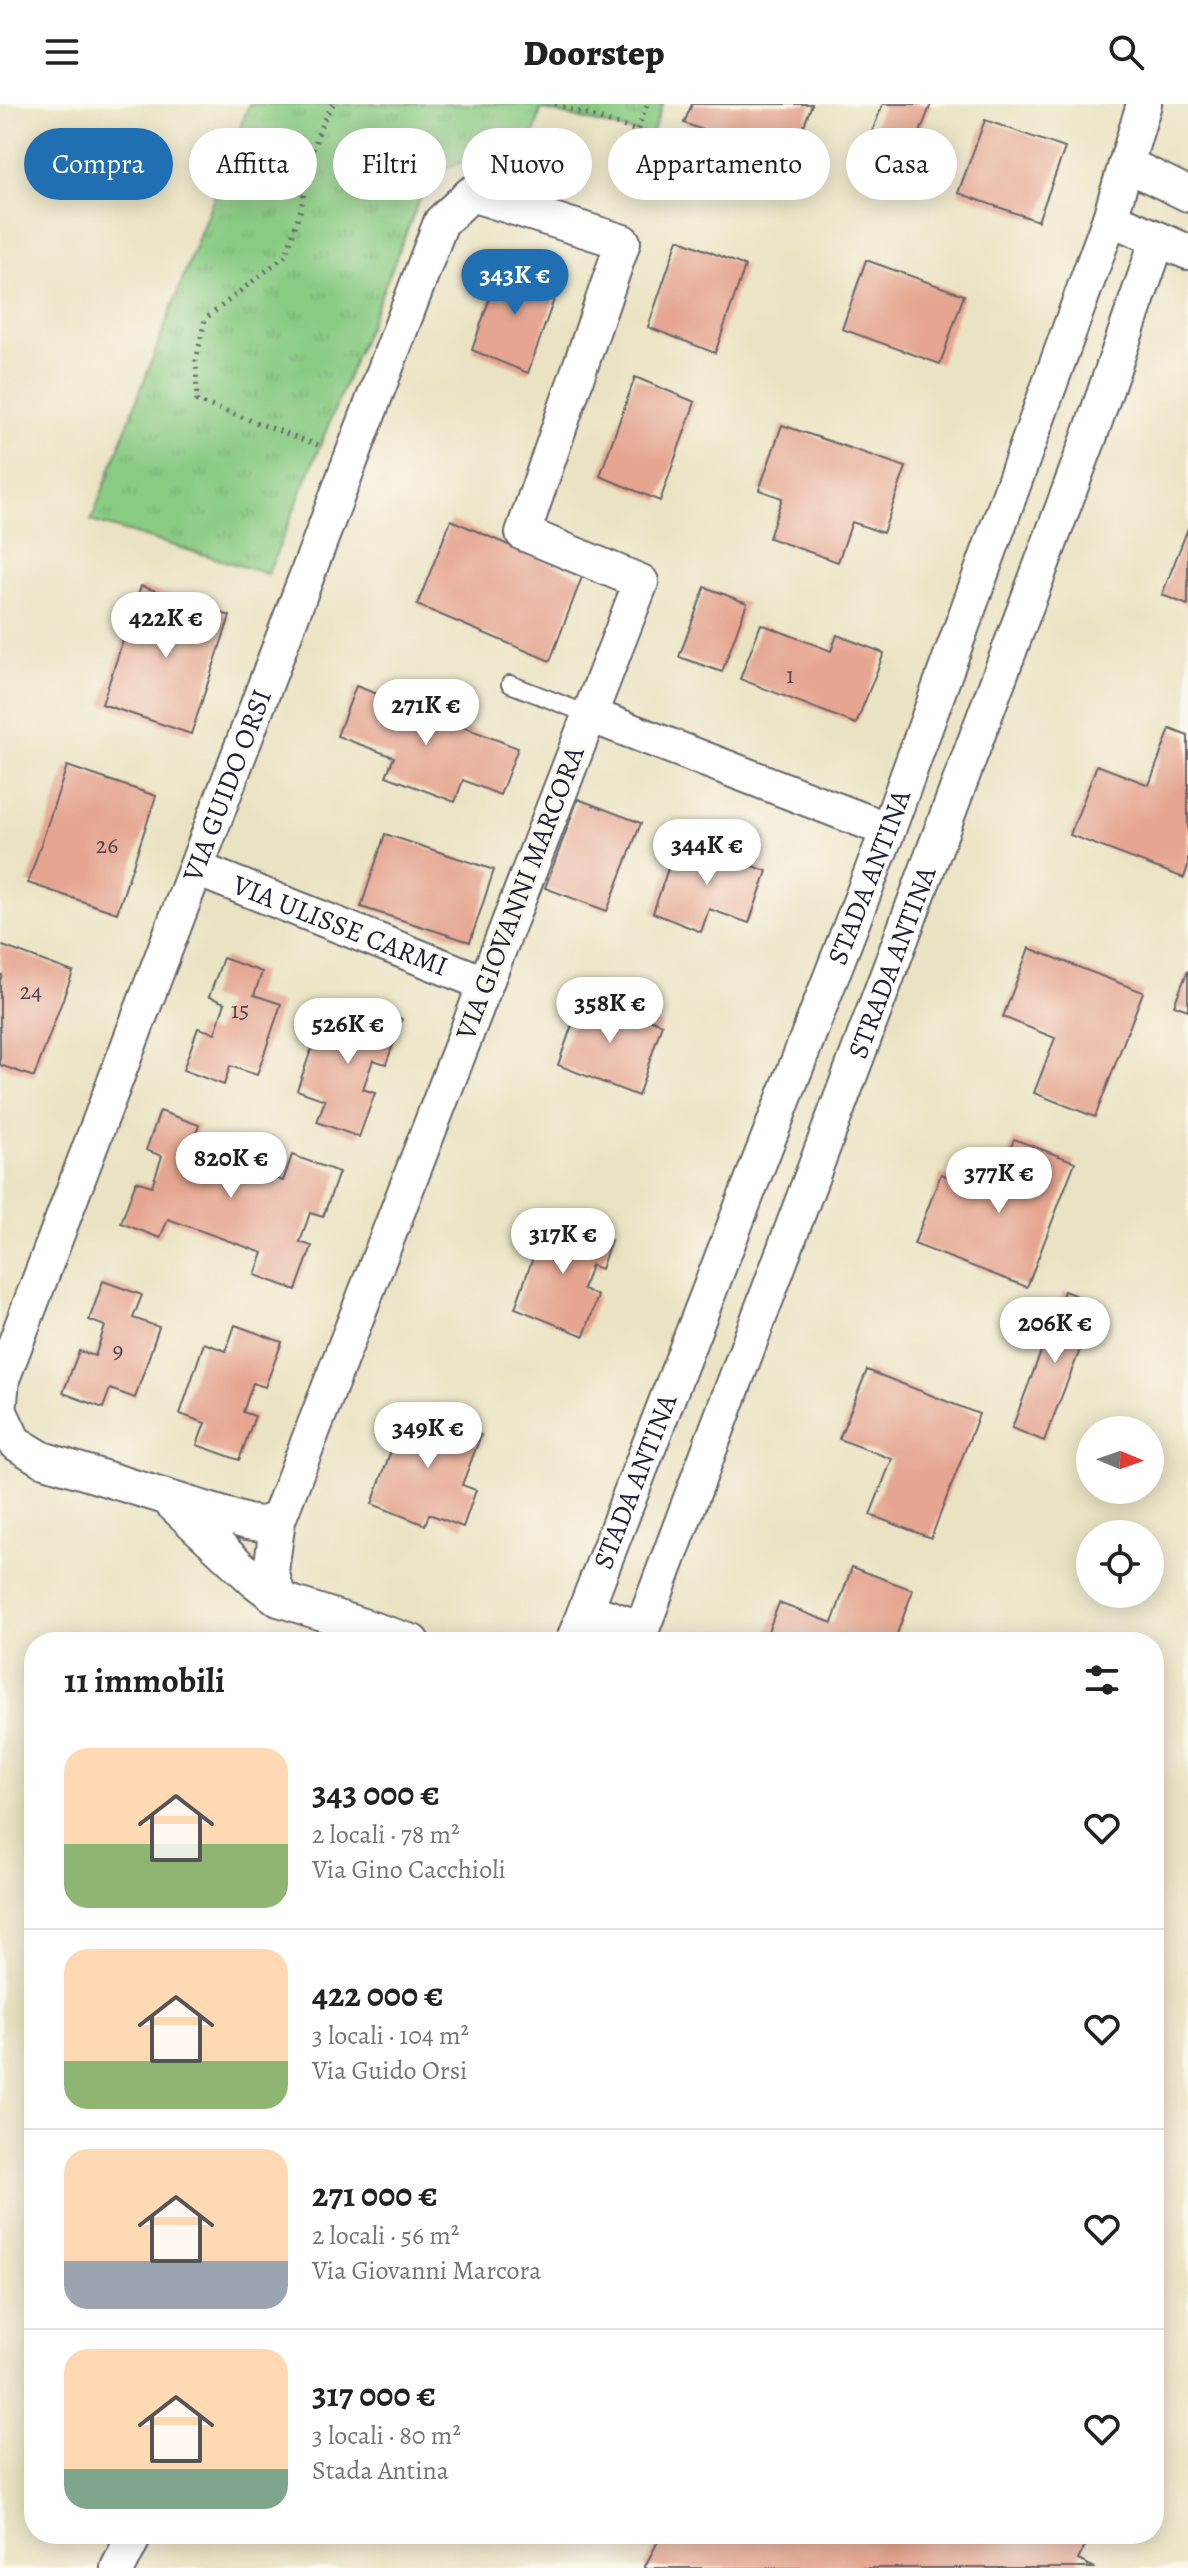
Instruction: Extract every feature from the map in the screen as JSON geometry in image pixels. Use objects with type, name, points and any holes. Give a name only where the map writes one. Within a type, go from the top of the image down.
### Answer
[{"type":"street","name":"STADA ANTINA","points":[[577,1632],[888,830],[1110,218],[1144,104]]},
{"type":"street","points":[[1126,164],[1188,194]]},
{"type":"street","name":"VIA GUIDO ORSI","points":[[0,1402],[2,1379],[441,222],[471,194],[623,242]]},
{"type":"street","points":[[1110,218],[1173,245]]},
{"type":"street","name":"VIA GIOVANNI MARCORA","points":[[279,1599],[271,1571],[278,1520],[641,582],[523,533],[623,242]]},
{"type":"street","name":"STRADA ANTINA","points":[[587,1610],[642,1629],[1089,438],[1173,245]]},
{"type":"street","points":[[590,715],[888,830]]},
{"type":"street","name":"VIA ULISSE CARMI","points":[[197,869],[484,983]]},
{"type":"street","points":[[832,975],[880,995]]},
{"type":"street","points":[[0,1412],[14,1442],[42,1459],[247,1522],[261,1524],[278,1520]]},
{"type":"street","points":[[164,1495],[254,1580],[279,1599],[381,1632]]},
{"type":"street","points":[[118,2568],[130,2544]]},
{"type":"lane","points":[[510,684],[590,715]]},
{"type":"path","points":[[333,104],[322,123],[310,160],[301,209],[286,255],[205,319],[196,361],[197,401],[352,458]]},
{"type":"path","points":[[555,104],[637,131],[647,104]]},
{"type":"green space","points":[[249,104],[663,104],[654,128],[618,128],[541,109],[536,128],[462,128],[462,162],[446,168],[446,128],[333,128],[333,200],[420,200],[268,574],[91,521],[213,200],[317,200],[317,128],[240,128]]},
{"type":"building","points":[[692,104],[812,104],[803,128],[697,128],[684,123]]},
{"type":"building","points":[[883,104],[931,104],[922,128],[873,128]]},
{"type":"building","points":[[985,120],[1065,148],[1038,221],[958,193]]},
{"type":"building","points":[[678,239],[745,266],[715,353],[648,327]]},
{"type":"building","points":[[866,260],[964,295],[940,364],[842,329]]},
{"type":"building","points":[[502,262],[559,285],[528,373],[472,350]]},
{"type":"building","points":[[635,377],[695,402],[660,501],[600,476]]},
{"type":"building","points":[[782,425],[906,467],[883,533],[852,522],[838,562],[769,538],[782,498],[759,490]]},
{"type":"building","points":[[451,520],[582,577],[550,661],[417,605]]},
{"type":"building","points":[[1188,528],[1188,605],[1162,595]]},
{"type":"building","points":[[141,586],[230,616],[191,734],[102,704]]},
{"type":"building","points":[[705,587],[747,603],[722,672],[679,657]]},
{"type":"building","points":[[761,624],[831,651],[837,635],[884,653],[856,724],[740,679]]},
{"type":"building","points":[[356,686],[518,748],[500,795],[463,780],[455,802],[386,776],[394,757],[337,736]]},
{"type":"building","points":[[1170,729],[1188,736],[1188,866],[1184,878],[1070,835],[1097,765],[1149,785]]},
{"type":"building","points":[[67,766],[156,796],[117,913],[28,883]]},
{"type":"building","points":[[578,799],[641,823],[607,911],[545,888]]},
{"type":"building","points":[[385,834],[494,870],[470,942],[361,907]]},
{"type":"building","points":[[678,839],[767,871],[749,923],[709,909],[701,932],[653,913]]},
{"type":"building","points":[[0,945],[73,972],[34,1077],[0,1065]]},
{"type":"building","points":[[1029,948],[1143,992],[1095,1117],[1034,1093],[1055,1038],[1003,1017]]},
{"type":"building","points":[[223,958],[262,972],[254,995],[281,1004],[257,1075],[230,1066],[224,1085],[183,1070],[198,1028],[215,1033],[225,1003],[209,997]]},
{"type":"building","points":[[1188,970],[1188,1010],[1174,1005]]},
{"type":"building","points":[[583,993],[662,1024],[638,1096],[558,1065]]},
{"type":"building","points":[[355,1002],[402,1019],[386,1064],[373,1060],[363,1089],[375,1093],[359,1137],[317,1122],[325,1100],[297,1090],[322,1019],[346,1028]]},
{"type":"building","points":[[160,1111],[199,1125],[191,1148],[283,1181],[292,1155],[339,1172],[323,1217],[310,1213],[300,1242],[312,1246],[296,1290],[255,1275],[263,1253],[168,1219],[160,1238],[121,1223],[136,1181],[152,1186],[162,1156],[146,1150]]},
{"type":"building","points":[[1014,1139],[1075,1162],[1027,1287],[914,1244],[941,1174],[993,1194]]},
{"type":"building","points":[[548,1215],[611,1240],[601,1269],[591,1265],[583,1289],[598,1296],[584,1336],[515,1308]]},
{"type":"building","points":[[103,1281],[142,1295],[133,1318],[159,1327],[135,1398],[110,1389],[103,1408],[63,1393],[79,1351],[95,1356],[105,1326],[89,1320]]},
{"type":"building","points":[[1064,1291],[1098,1304],[1044,1441],[1012,1428]]},
{"type":"building","points":[[235,1325],[282,1342],[265,1387],[253,1383],[243,1412],[255,1416],[239,1460],[197,1445],[205,1423],[180,1414],[204,1343],[226,1351]]},
{"type":"building","points":[[867,1370],[979,1414],[931,1538],[870,1515],[892,1459],[839,1439]]},
{"type":"building","points":[[407,1405],[481,1435],[462,1485],[476,1490],[463,1527],[429,1514],[425,1525],[372,1504]]},
{"type":"building","points":[[852,1567],[913,1590],[898,1632],[768,1632],[779,1603],[832,1623]]},
{"type":"building","points":[[657,2544],[1086,2544],[1078,2560],[1095,2568],[644,2568]]}]
